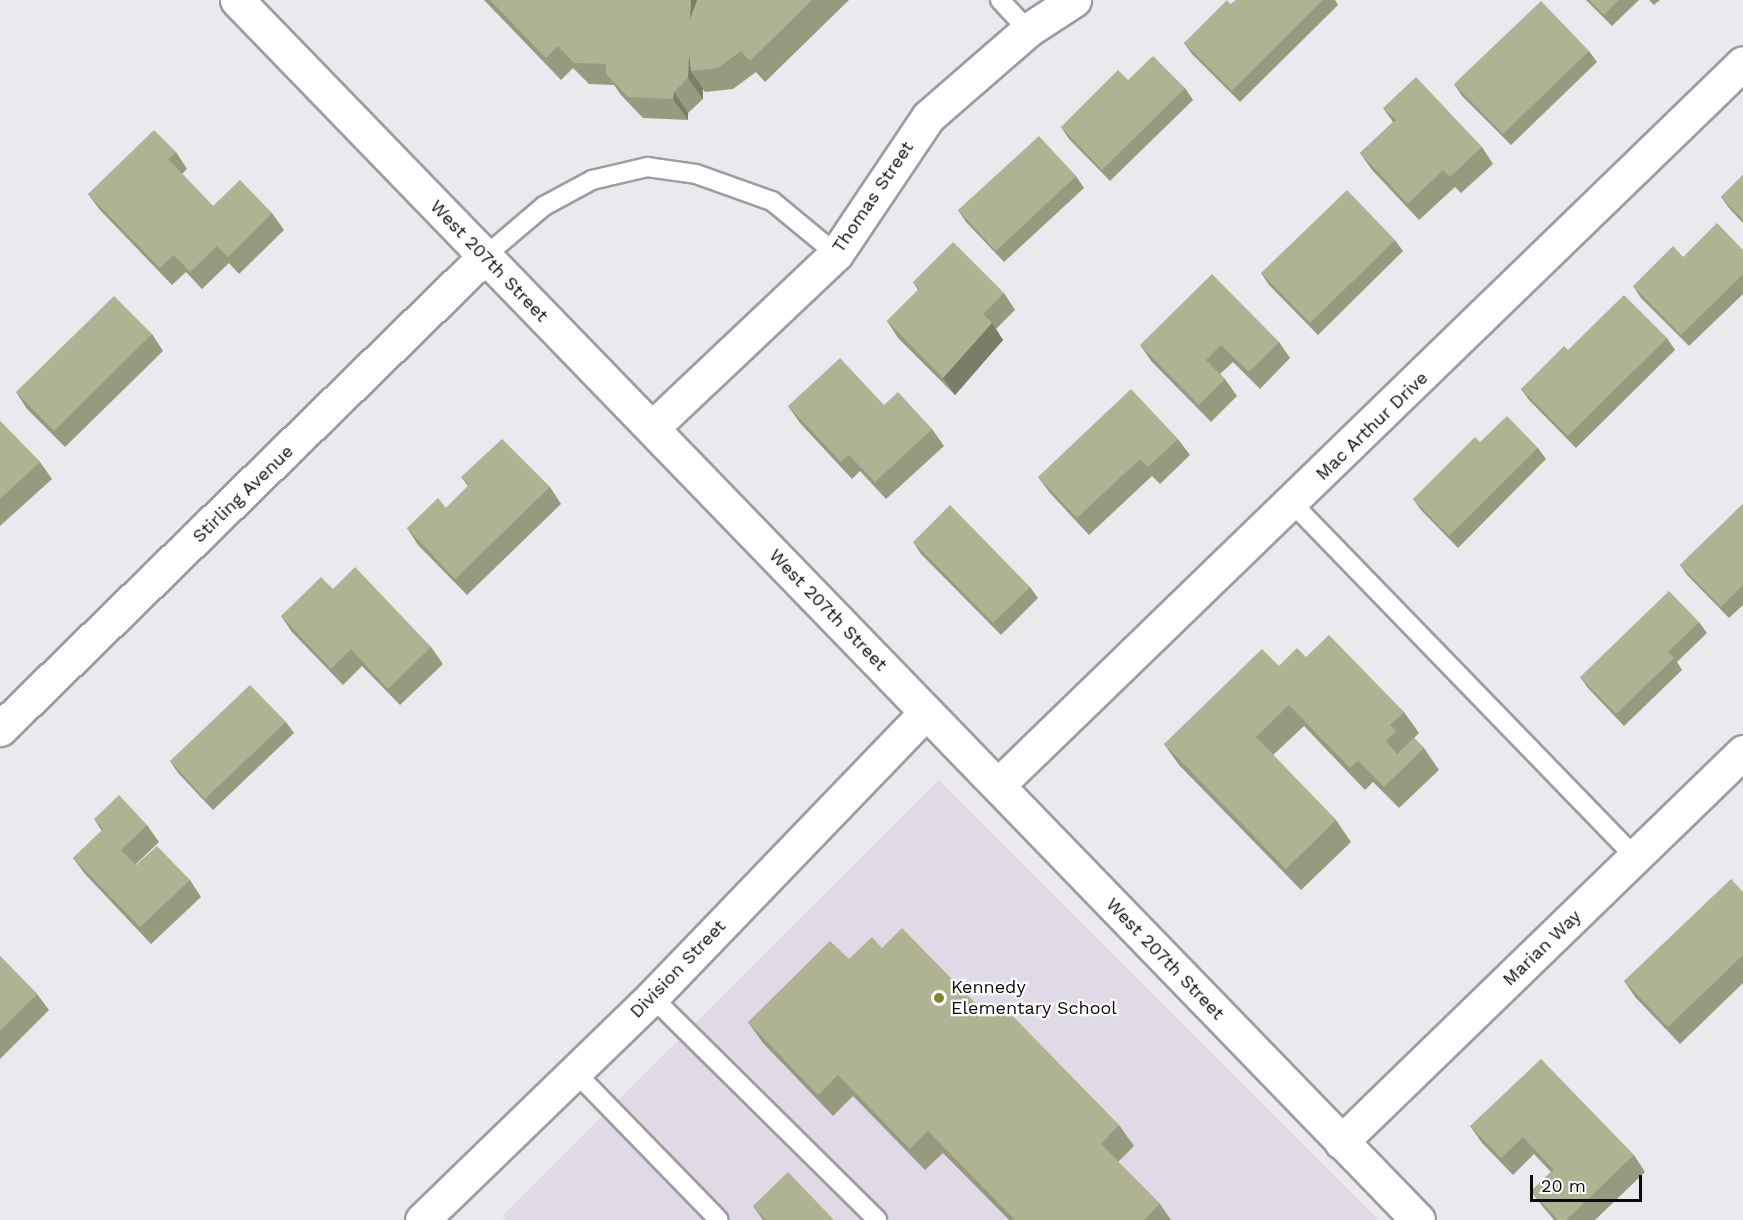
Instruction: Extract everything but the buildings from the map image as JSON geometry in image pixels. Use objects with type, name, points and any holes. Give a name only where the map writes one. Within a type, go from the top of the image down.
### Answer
[{"type":"street","name":"West 207th Street","points":[[237,0],[484,257],[653,427],[1418,1220]]},
{"type":"street","name":"Thomas Street","points":[[653,427],[836,254],[928,117],[1028,30],[1074,0]]},
{"type":"street","name":"Mac Arthur Drive","points":[[998,785],[1293,504],[1743,63]]},
{"type":"street","name":"Stirling Avenue","points":[[0,729],[484,257]]},
{"type":"street","name":"Division Street","points":[[422,1220],[652,997],[926,712]]},
{"type":"street","name":"Marian Way","points":[[1341,1142],[1743,753]]},
{"type":"lane","points":[[1000,0],[1028,30]]},
{"type":"lane","points":[[484,257],[544,206],[592,180],[647,167],[696,174],[772,201],[836,254]]},
{"type":"lane","points":[[1293,504],[1636,858]]},
{"type":"lane","points":[[652,997],[877,1220]]},
{"type":"lane","points":[[575,1072],[719,1220]]},
{"type":"shaded area","name":"Kennedy Elementary School","points":[[939,780],[1379,1220],[506,1220],[502,1216]]},
{"type":"place","name":"Kennedy Elementary School","points":[[939,998]]}]
